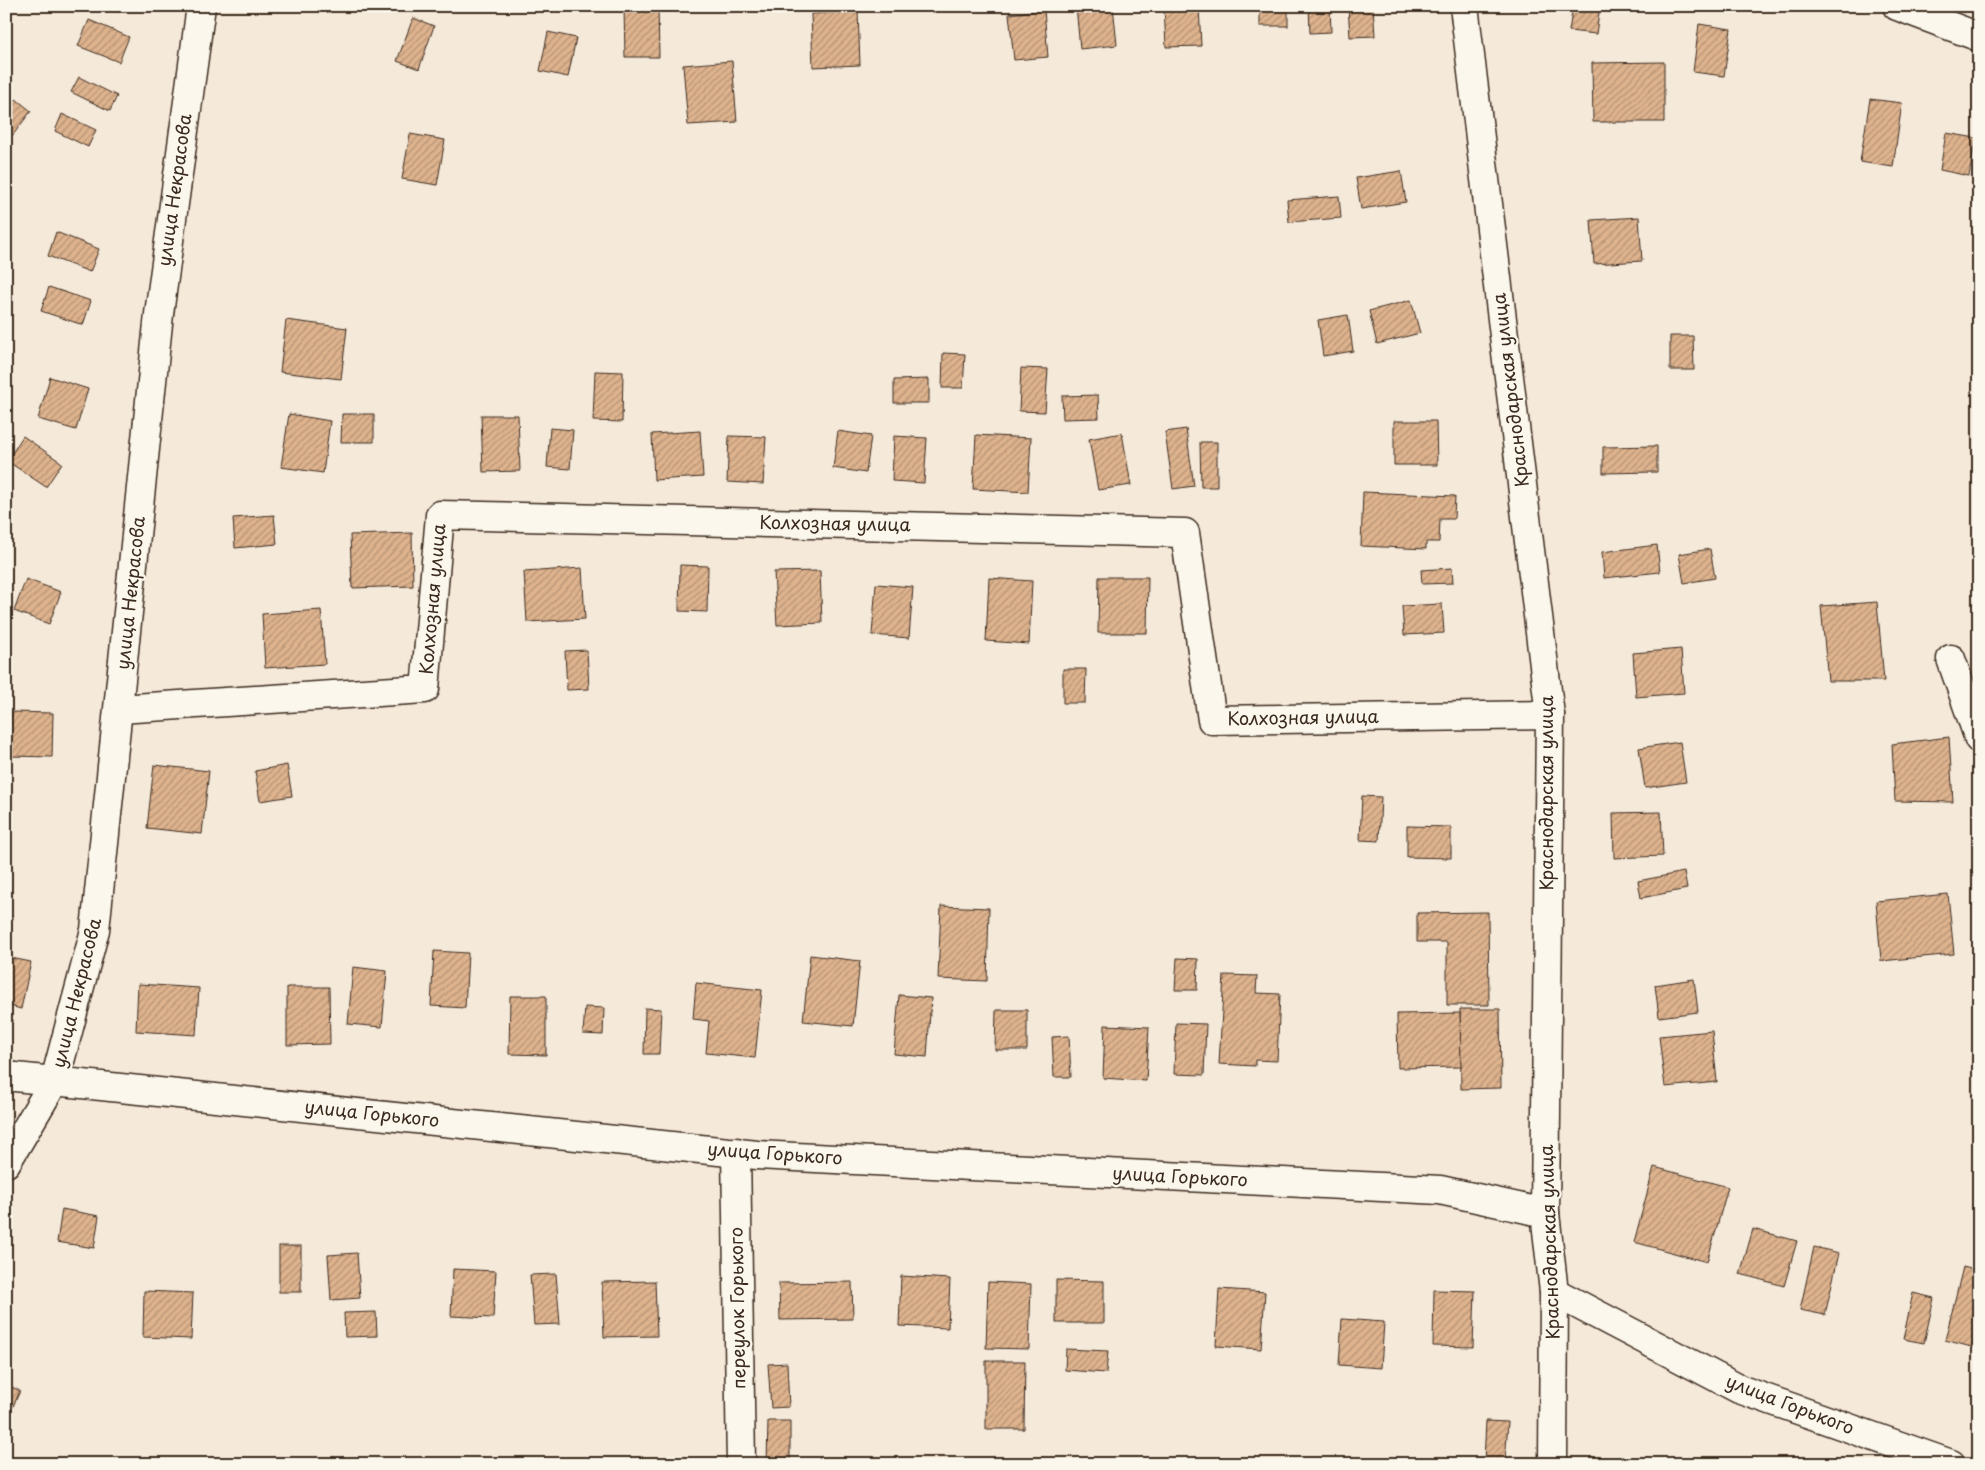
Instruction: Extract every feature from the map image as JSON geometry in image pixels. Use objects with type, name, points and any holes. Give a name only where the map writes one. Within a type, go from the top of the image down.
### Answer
[{"type":"street","name":"улица Некрасова","points":[[6,1163],[55,1080],[95,930],[159,314],[202,6]]},
{"type":"street","name":"Краснодарская улица","points":[[1464,6],[1550,715],[1545,1213],[1554,1292],[1553,1464]]},
{"type":"street","points":[[1897,6],[1979,37]]},
{"type":"street","name":"Колхозная улица","points":[[119,709],[425,689],[440,515],[1185,533],[1212,720],[1550,715]]},
{"type":"street","points":[[1951,659],[1979,739]]},
{"type":"street","name":"улица Горького","points":[[6,1076],[736,1152],[1440,1190],[1545,1213]]},
{"type":"street","name":"переулок Горького","points":[[736,1152],[741,1464]]},
{"type":"street","name":"улица Горького","points":[[1554,1292],[1739,1389],[1952,1464]]},
{"type":"building","points":[[107,6],[122,6],[119,12]]},
{"type":"building","points":[[658,6],[659,57],[625,57],[624,7]]},
{"type":"building","points":[[1076,6],[1113,6],[1117,45],[1080,49]]},
{"type":"building","points":[[1164,6],[1199,6],[1201,46],[1166,47]]},
{"type":"building","points":[[1260,6],[1288,6],[1288,26],[1260,26]]},
{"type":"building","points":[[1309,6],[1330,6],[1331,32],[1310,33]]},
{"type":"building","points":[[1348,6],[1373,6],[1375,36],[1350,37]]},
{"type":"building","points":[[1573,6],[1600,6],[1596,34],[1569,31]]},
{"type":"building","points":[[1044,10],[1048,57],[1014,60],[1009,14]]},
{"type":"building","points":[[858,11],[860,65],[813,67],[811,14]]},
{"type":"building","points":[[413,18],[434,26],[419,69],[397,61]]},
{"type":"building","points":[[89,20],[129,37],[119,62],[78,46]]},
{"type":"building","points":[[1699,24],[1731,29],[1724,76],[1693,72]]},
{"type":"building","points":[[548,32],[576,38],[568,77],[540,71]]},
{"type":"building","points":[[732,61],[737,122],[688,125],[683,65]]},
{"type":"building","points":[[1664,62],[1664,122],[1593,122],[1592,63]]},
{"type":"building","points":[[79,77],[117,96],[110,111],[71,92]]},
{"type":"building","points":[[16,99],[31,111],[13,135],[6,130],[6,110]]},
{"type":"building","points":[[1870,99],[1902,103],[1893,167],[1860,162]]},
{"type":"building","points":[[62,114],[96,130],[88,147],[55,131]]},
{"type":"building","points":[[1946,133],[1976,138],[1969,176],[1940,170]]},
{"type":"building","points":[[410,134],[445,140],[437,185],[402,179]]},
{"type":"building","points":[[1401,171],[1406,202],[1361,209],[1356,178]]},
{"type":"building","points":[[1339,196],[1341,218],[1289,222],[1287,200]]},
{"type":"building","points":[[1639,217],[1642,261],[1594,264],[1591,220]]},
{"type":"building","points":[[56,232],[99,249],[90,272],[48,256]]},
{"type":"building","points":[[49,287],[91,301],[83,325],[41,311]]},
{"type":"building","points":[[1411,300],[1420,333],[1377,344],[1369,311]]},
{"type":"building","points":[[1348,315],[1353,351],[1323,356],[1318,320]]},
{"type":"building","points":[[286,320],[347,328],[341,379],[280,372]]},
{"type":"building","points":[[1670,336],[1693,336],[1694,370],[1670,370]]},
{"type":"building","points":[[943,353],[965,354],[963,388],[942,388]]},
{"type":"building","points":[[1021,368],[1048,369],[1045,412],[1019,411]]},
{"type":"building","points":[[595,371],[623,372],[622,422],[593,421]]},
{"type":"building","points":[[50,377],[88,389],[76,430],[38,419]]},
{"type":"building","points":[[929,379],[929,403],[894,403],[894,380]]},
{"type":"building","points":[[1098,395],[1099,418],[1063,419],[1062,396]]},
{"type":"building","points":[[289,414],[330,421],[323,473],[281,467]]},
{"type":"building","points":[[342,414],[374,414],[374,442],[341,442]]},
{"type":"building","points":[[481,415],[518,415],[520,471],[483,472]]},
{"type":"building","points":[[1394,421],[1436,421],[1437,465],[1394,465]]},
{"type":"building","points":[[550,428],[573,430],[570,469],[547,467]]},
{"type":"building","points":[[1186,429],[1194,486],[1173,489],[1165,432]]},
{"type":"building","points":[[700,431],[703,477],[654,480],[652,434]]},
{"type":"building","points":[[838,431],[871,436],[866,473],[833,468]]},
{"type":"building","points":[[1122,433],[1131,485],[1098,490],[1089,439]]},
{"type":"building","points":[[976,435],[1031,438],[1028,492],[973,489]]},
{"type":"building","points":[[23,436],[62,463],[46,487],[7,461]]},
{"type":"building","points":[[729,436],[766,437],[763,484],[727,482]]},
{"type":"building","points":[[894,436],[927,438],[924,483],[892,481]]},
{"type":"building","points":[[1200,442],[1217,442],[1217,487],[1201,487]]},
{"type":"building","points":[[1657,446],[1657,472],[1603,473],[1603,447]]},
{"type":"building","points":[[1363,492],[1455,496],[1454,519],[1440,519],[1439,542],[1426,542],[1426,549],[1361,546]]},
{"type":"building","points":[[274,515],[277,544],[235,548],[233,518]]},
{"type":"building","points":[[412,533],[413,586],[352,588],[350,535]]},
{"type":"building","points":[[1657,545],[1660,572],[1604,578],[1602,552]]},
{"type":"building","points":[[1710,549],[1715,578],[1684,583],[1679,554]]},
{"type":"building","points":[[680,565],[708,566],[707,612],[679,611]]},
{"type":"building","points":[[582,568],[585,619],[527,622],[524,572]]},
{"type":"building","points":[[1452,568],[1453,583],[1422,584],[1421,570]]},
{"type":"building","points":[[820,571],[822,623],[777,625],[774,572]]},
{"type":"building","points":[[1099,577],[1148,577],[1147,633],[1098,633]]},
{"type":"building","points":[[989,578],[1032,581],[1029,644],[986,641]]},
{"type":"building","points":[[26,579],[61,592],[49,624],[14,611]]},
{"type":"building","points":[[876,584],[913,587],[909,638],[872,635]]},
{"type":"building","points":[[1877,602],[1884,681],[1828,681],[1821,606]]},
{"type":"building","points":[[1442,604],[1444,633],[1404,635],[1402,606]]},
{"type":"building","points":[[321,610],[325,664],[265,668],[262,614]]},
{"type":"building","points":[[1681,649],[1684,693],[1636,697],[1633,653]]},
{"type":"building","points":[[587,650],[589,689],[567,690],[565,651]]},
{"type":"building","points":[[1063,669],[1086,669],[1085,703],[1063,703]]},
{"type":"building","points":[[11,712],[53,713],[52,757],[10,756]]},
{"type":"building","points":[[1949,737],[1953,802],[1895,801],[1892,744]]},
{"type":"building","points":[[1680,742],[1686,782],[1645,788],[1639,748]]},
{"type":"building","points":[[154,765],[209,771],[202,834],[147,828]]},
{"type":"building","points":[[287,765],[292,796],[260,801],[255,771]]},
{"type":"building","points":[[1362,796],[1381,797],[1379,841],[1360,840]]},
{"type":"building","points":[[1661,812],[1663,856],[1614,858],[1613,813]]},
{"type":"building","points":[[1407,826],[1451,827],[1451,858],[1407,857]]},
{"type":"building","points":[[1684,872],[1687,889],[1641,898],[1638,881]]},
{"type":"building","points":[[1948,894],[1954,954],[1881,961],[1876,901]]},
{"type":"building","points":[[941,906],[989,908],[987,981],[938,979]]},
{"type":"building","points":[[1488,912],[1489,1005],[1447,1005],[1447,942],[1417,942],[1417,913]]},
{"type":"building","points":[[434,951],[468,953],[465,1008],[431,1006]]},
{"type":"building","points":[[810,955],[860,961],[853,1026],[803,1021]]},
{"type":"building","points":[[6,957],[31,962],[21,1009],[6,1005]]},
{"type":"building","points":[[1177,958],[1198,959],[1197,990],[1175,990]]},
{"type":"building","points":[[353,967],[387,971],[382,1027],[348,1024]]},
{"type":"building","points":[[1224,975],[1257,976],[1256,993],[1280,994],[1277,1061],[1255,1060],[1255,1066],[1219,1064]]},
{"type":"building","points":[[1694,979],[1698,1012],[1659,1017],[1655,985]]},
{"type":"building","points":[[696,983],[762,990],[755,1058],[706,1053],[709,1021],[693,1019]]},
{"type":"building","points":[[138,984],[199,988],[196,1035],[136,1031]]},
{"type":"building","points":[[287,987],[329,987],[330,1044],[287,1045]]},
{"type":"building","points":[[899,995],[931,998],[927,1057],[894,1054]]},
{"type":"building","points":[[510,996],[546,996],[546,1055],[509,1054]]},
{"type":"building","points":[[585,1007],[604,1008],[603,1035],[583,1034]]},
{"type":"building","points":[[645,1008],[661,1009],[659,1054],[644,1054]]},
{"type":"building","points":[[1460,1009],[1500,1009],[1501,1088],[1461,1089]]},
{"type":"building","points":[[996,1010],[1027,1010],[1027,1050],[995,1050]]},
{"type":"building","points":[[1460,1013],[1461,1067],[1398,1068],[1397,1014]]},
{"type":"building","points":[[1176,1023],[1206,1024],[1204,1075],[1174,1074]]},
{"type":"building","points":[[1105,1025],[1149,1027],[1146,1081],[1103,1078]]},
{"type":"building","points":[[1712,1031],[1717,1082],[1665,1087],[1659,1036]]},
{"type":"building","points":[[1069,1036],[1071,1077],[1054,1077],[1052,1037]]},
{"type":"building","points":[[1654,1167],[1728,1187],[1707,1262],[1634,1242]]},
{"type":"building","points":[[62,1209],[99,1216],[94,1248],[57,1242]]},
{"type":"building","points":[[1753,1229],[1797,1241],[1784,1286],[1740,1274]]},
{"type":"building","points":[[279,1246],[301,1246],[301,1292],[279,1292]]},
{"type":"building","points":[[1814,1247],[1839,1253],[1825,1315],[1800,1310]]},
{"type":"building","points":[[357,1253],[360,1298],[331,1300],[328,1255]]},
{"type":"building","points":[[1963,1267],[1979,1271],[1979,1349],[1945,1340]]},
{"type":"building","points":[[453,1269],[496,1271],[493,1318],[451,1316]]},
{"type":"building","points":[[556,1274],[560,1324],[534,1325],[530,1275]]},
{"type":"building","points":[[901,1276],[950,1279],[948,1328],[899,1326]]},
{"type":"building","points":[[1056,1280],[1104,1281],[1104,1323],[1056,1323]]},
{"type":"building","points":[[655,1281],[657,1336],[604,1337],[602,1282]]},
{"type":"building","points":[[852,1282],[853,1319],[780,1320],[779,1283]]},
{"type":"building","points":[[988,1282],[1031,1284],[1029,1349],[986,1348]]},
{"type":"building","points":[[1219,1289],[1265,1292],[1261,1349],[1216,1346]]},
{"type":"building","points":[[1434,1290],[1475,1291],[1473,1347],[1433,1346]]},
{"type":"building","points":[[144,1291],[193,1293],[191,1339],[143,1337]]},
{"type":"building","points":[[1913,1293],[1934,1298],[1924,1343],[1903,1339]]},
{"type":"building","points":[[376,1312],[377,1336],[345,1337],[344,1313]]},
{"type":"building","points":[[1342,1319],[1384,1322],[1381,1368],[1339,1365]]},
{"type":"building","points":[[1066,1349],[1108,1351],[1106,1373],[1065,1370]]},
{"type":"building","points":[[986,1361],[1025,1361],[1024,1429],[986,1429]]},
{"type":"building","points":[[787,1363],[789,1407],[771,1408],[768,1364]]},
{"type":"building","points":[[6,1384],[20,1391],[9,1415],[6,1414]]},
{"type":"building","points":[[768,1421],[790,1421],[790,1464],[767,1464]]},
{"type":"building","points":[[1486,1421],[1508,1422],[1505,1462],[1484,1461]]},
{"type":"building","points":[[55,1457],[71,1464],[52,1464]]},
{"type":"building","points":[[1402,1461],[1437,1462],[1436,1464],[1402,1464]]}]
